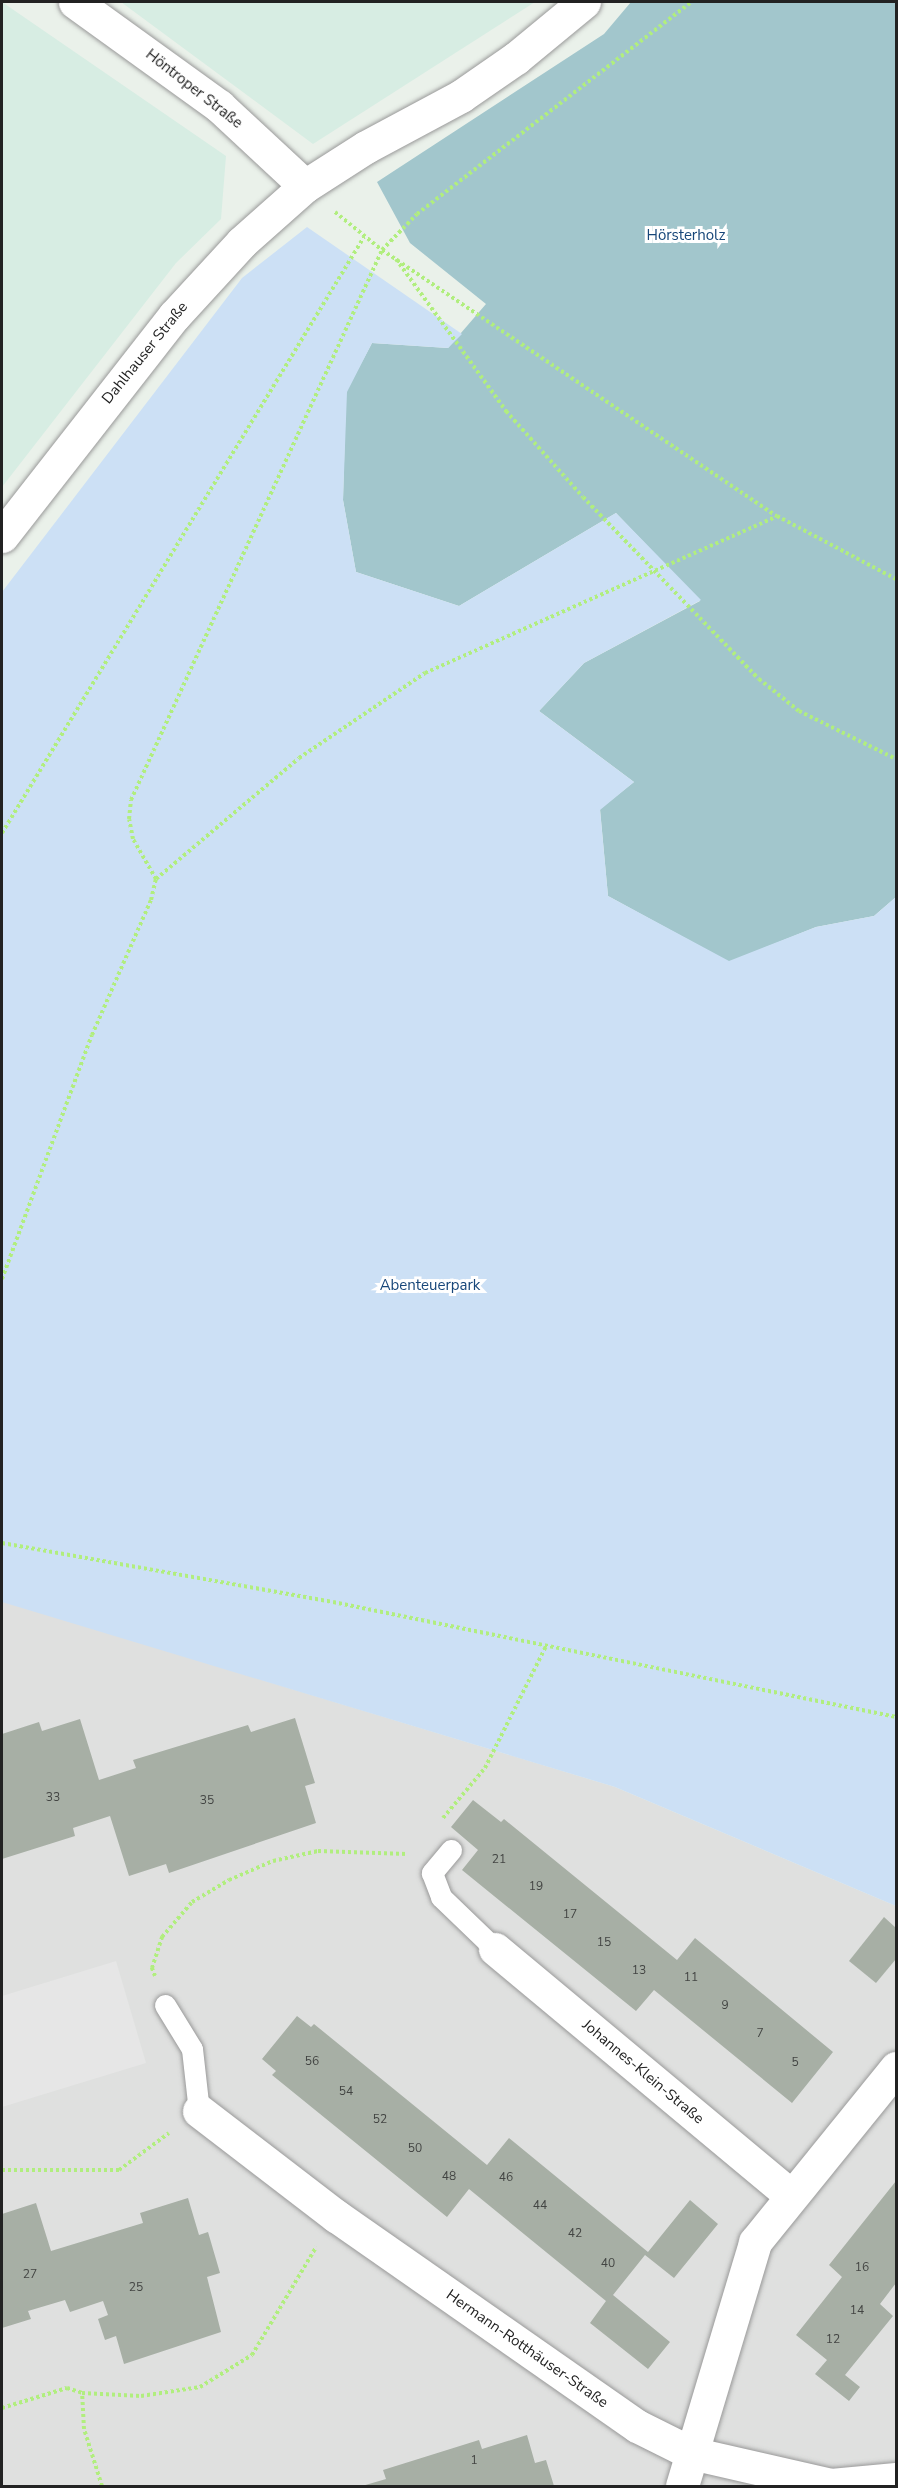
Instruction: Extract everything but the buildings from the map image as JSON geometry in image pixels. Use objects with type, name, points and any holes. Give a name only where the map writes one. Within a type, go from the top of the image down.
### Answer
[{"type":"street","name":"Höntroper Straße","points":[[75,2],[219,106],[305,186]]},
{"type":"street","name":"Dahlhauser Straße","points":[[2,536],[174,316],[242,242],[305,186],[366,147],[461,96],[516,58],[584,2]]},
{"type":"street","name":"Johannes-Klein-Straße","points":[[495,1949],[790,2195]]},
{"type":"street","points":[[682,2487],[755,2242],[790,2195],[897,2068]]},
{"type":"street","name":"Hermann-Rotthäuser-Straße","points":[[199,2111],[336,2216],[637,2426],[691,2453],[831,2485],[897,2479]]},
{"type":"lane","points":[[451,1850],[432,1873],[441,1898],[495,1949]]},
{"type":"lane","points":[[165,2005],[192,2049],[199,2111]]},
{"type":"path","points":[[156,879],[133,839],[129,819],[131,800],[382,250],[417,214],[691,2]]},
{"type":"path","points":[[305,186],[382,250],[447,290],[777,516],[897,579]]},
{"type":"path","points":[[2,833],[364,237]]},
{"type":"path","points":[[396,259],[506,411],[654,571],[786,703],[897,759]]},
{"type":"path","points":[[2,1279],[92,1035],[145,917],[156,879],[299,758],[382,700],[464,653],[777,516]]},
{"type":"path","points":[[2,1543],[333,1602],[897,1717]]},
{"type":"path","points":[[442,1820],[485,1768],[546,1646]]},
{"type":"path","points":[[165,2005],[152,1968],[156,1949],[192,1902],[273,1861],[307,1854],[413,1854]]},
{"type":"path","points":[[2,2170],[118,2170],[199,2111]]},
{"type":"path","points":[[2,2408],[67,2388],[82,2393],[141,2396],[200,2387],[252,2355],[336,2216]]},
{"type":"path","points":[[82,2393],[84,2429],[102,2487]]},
{"type":"shaded area","points":[[2,1601],[615,1787],[896,1906],[896,2486],[2,2486]]},
{"type":"shaded area","points":[[116,1961],[146,2063],[2,2107],[2,1996]]},
{"type":"green space","points":[[2,2],[226,156],[221,219],[176,263],[2,487]]},
{"type":"green space","points":[[121,2],[535,2],[313,144]]},
{"type":"green space","name":"Hörsterholz","points":[[631,2],[896,2],[896,897],[874,916],[816,927],[729,962],[608,896],[600,809],[634,782],[539,711],[584,663],[700,601],[616,513],[459,606],[356,572],[343,500],[346,392],[372,343],[448,348],[486,304],[410,243],[377,182],[604,34]]},
{"type":"green space","name":"Abenteuerpark","points":[[307,227],[462,334],[448,348],[372,343],[347,392],[343,500],[356,572],[459,606],[616,513],[701,600],[584,663],[539,711],[634,782],[600,810],[608,896],[729,961],[816,927],[874,916],[896,897],[896,1906],[615,1787],[2,1602],[2,592],[242,278]]}]
